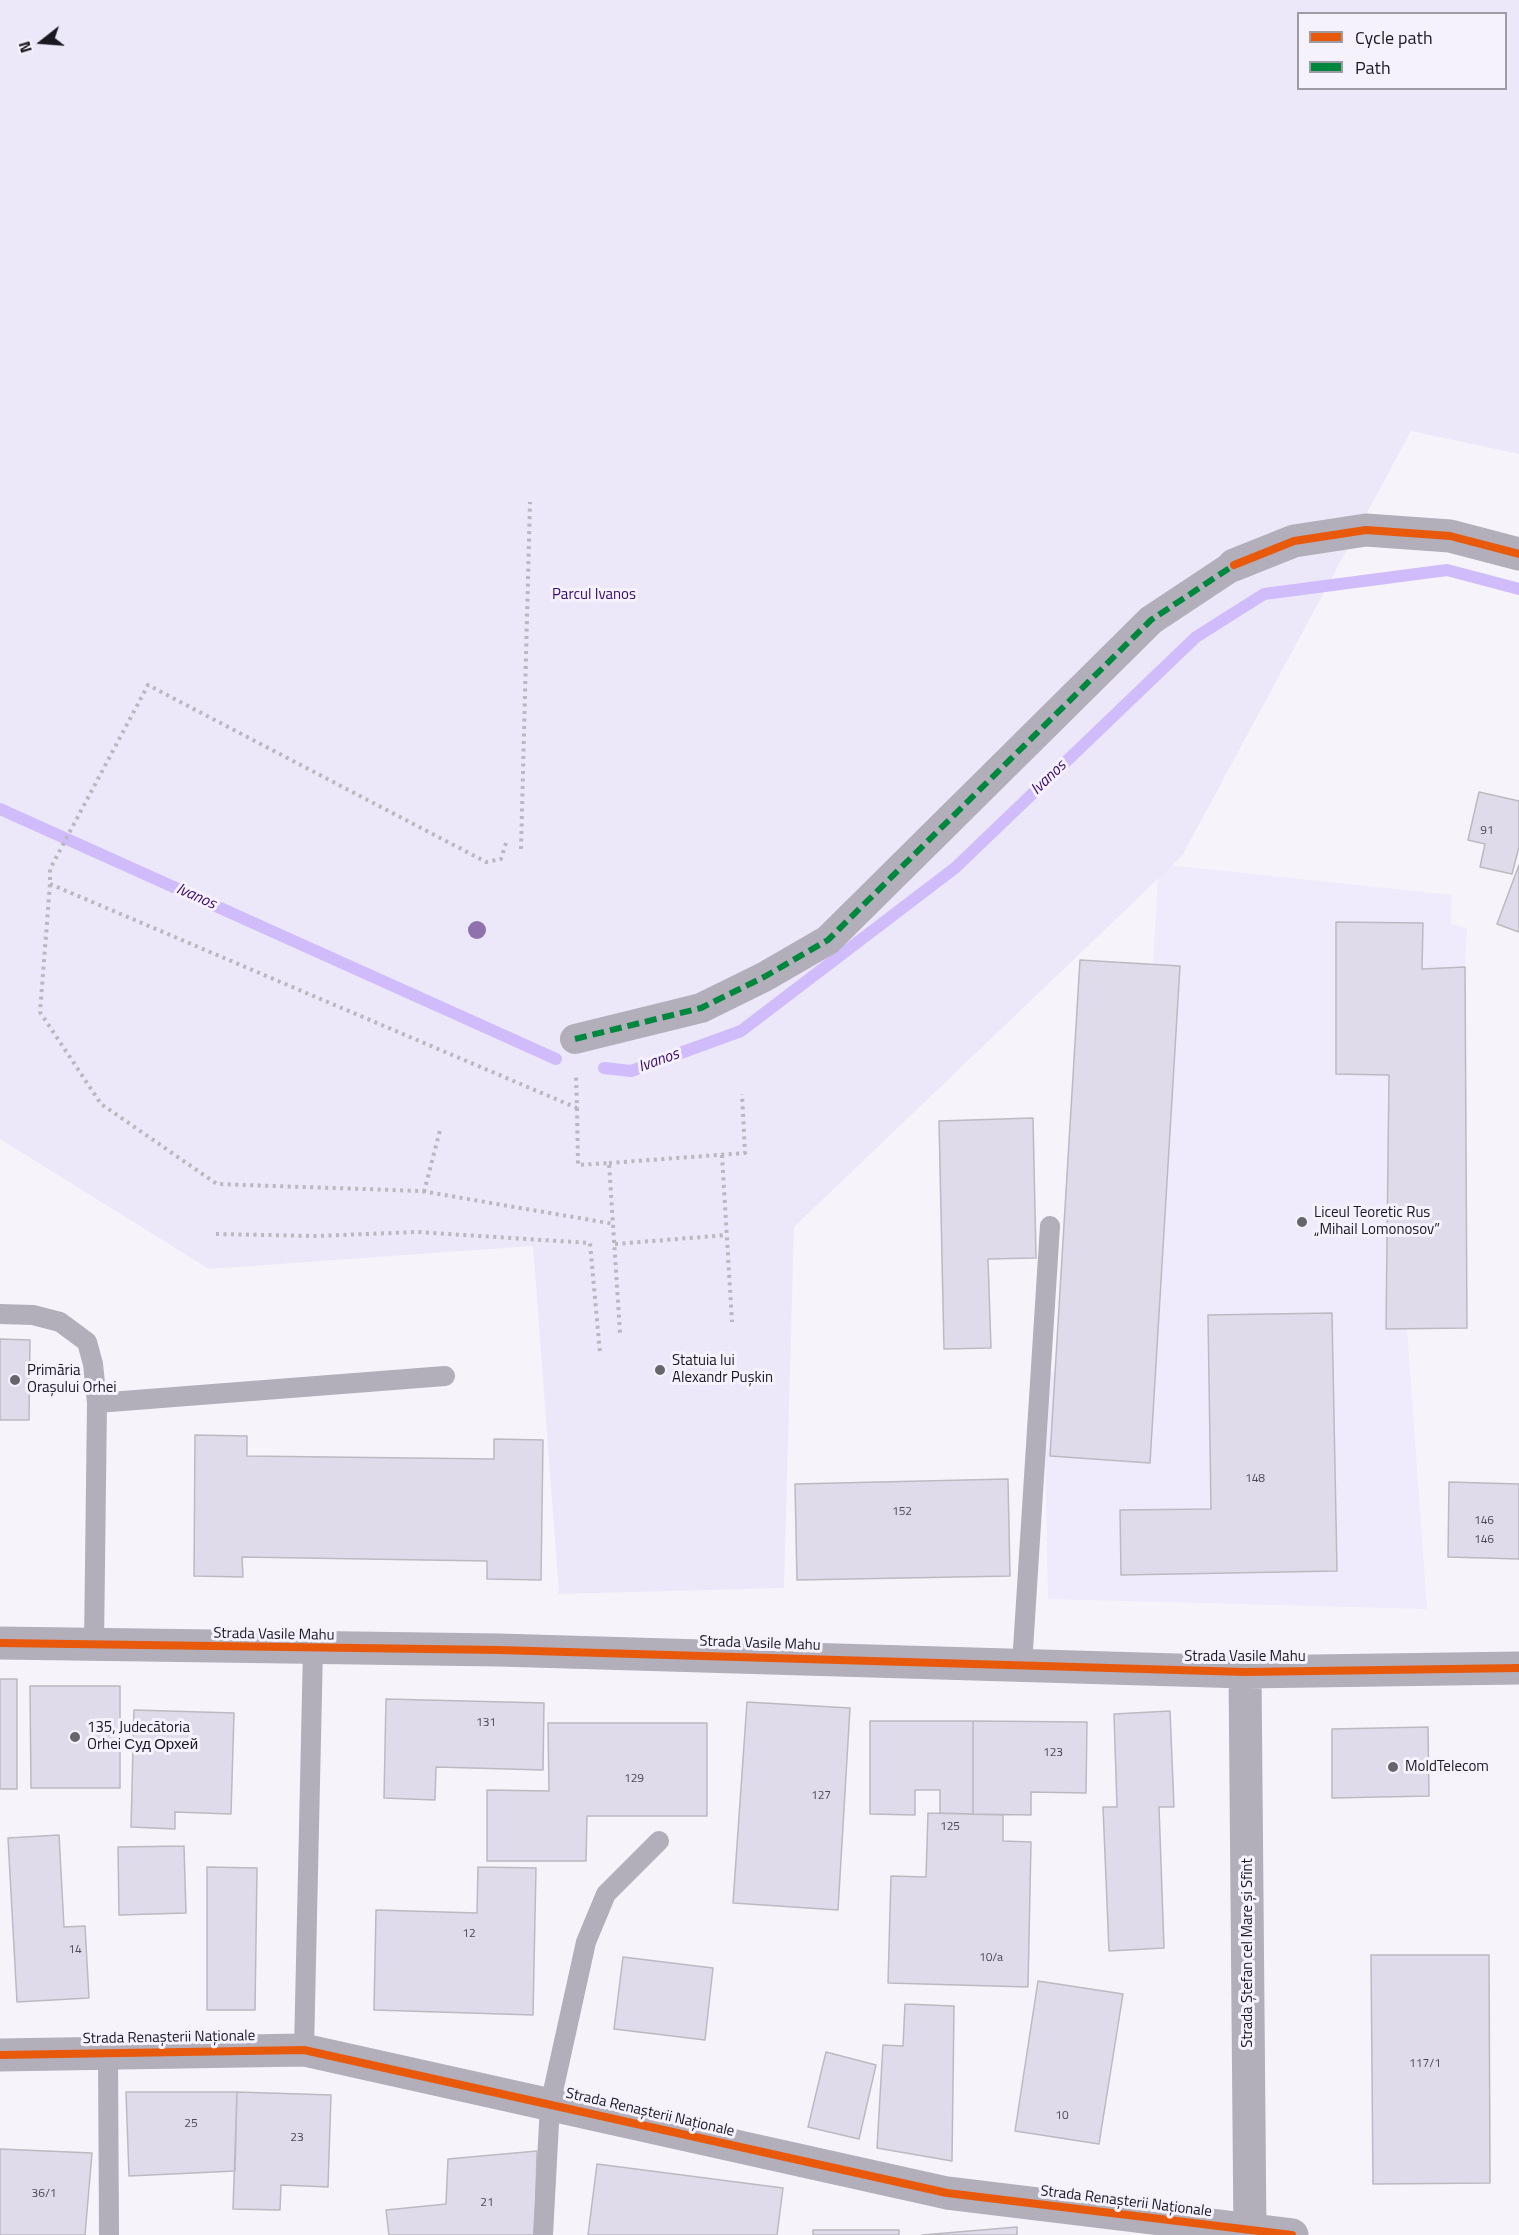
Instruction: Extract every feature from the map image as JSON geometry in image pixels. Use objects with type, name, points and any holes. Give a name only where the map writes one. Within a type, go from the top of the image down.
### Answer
[{"type":"street","points":[[575,1040],[701,1008],[764,977],[828,940],[1151,620],[1234,565],[1294,541],[1366,530],[1450,536],[1519,554]]},
{"type":"street","name":"Strada Vasile Mahu","points":[[0,1643],[499,1650],[1245,1672],[1519,1668]]},
{"type":"street","name":"Strada Ștefan cel Mare și Sfînt","points":[[1245,1672],[1250,2233]]},
{"type":"street","name":"Strada Renașterii Naționale","points":[[0,2055],[304,2050],[947,2193],[1250,2233],[1292,2235]]},
{"type":"lane","points":[[1022,1665],[1050,1226]]},
{"type":"lane","points":[[0,1314],[33,1315],[60,1322],[87,1342],[93,1364],[97,1403],[94,1645]]},
{"type":"lane","points":[[97,1403],[445,1376]]},
{"type":"lane","points":[[304,2050],[312,1649]]},
{"type":"lane","points":[[543,2235],[550,2104],[586,1942],[606,1894],[658,1841]]},
{"type":"lane","points":[[108,2053],[108,2235]]},
{"type":"path","points":[[521,849],[530,502]]},
{"type":"path","points":[[506,843],[501,859],[486,862],[148,685],[50,869],[39,1012],[101,1104],[217,1184],[424,1192],[614,1224]]},
{"type":"path","points":[[50,884],[577,1108]]},
{"type":"path","points":[[575,1040],[578,1165],[745,1153],[742,1094]]},
{"type":"path","points":[[424,1192],[440,1130]]},
{"type":"path","points":[[722,1155],[732,1323]]},
{"type":"path","points":[[609,1163],[620,1333]]},
{"type":"path","points":[[216,1234],[316,1236],[417,1232],[590,1243],[600,1353]]},
{"type":"path","points":[[615,1244],[727,1235]]},
{"type":"shaded area","name":"Liceul Teoretic Rus „Mihail Lomonosov”","points":[[1159,864],[1452,895],[1451,924],[1467,928],[1465,967],[1467,1328],[1407,1329],[1427,1609],[1048,1599],[1045,1454],[1048,1372],[1089,1374],[1131,1318]]},
{"type":"green space","name":"Parcul Ivanos","points":[[0,0],[1519,0],[1519,454],[1411,431],[1182,856],[794,1227],[784,1588],[559,1594],[533,1246],[209,1269],[0,1139]]},
{"type":"building","points":[[1479,792],[1519,801],[1519,847],[1512,874],[1480,867],[1485,844],[1468,840]]},
{"type":"building","points":[[1519,865],[1519,932],[1497,924]]},
{"type":"building","points":[[1336,922],[1423,923],[1422,969],[1465,967],[1467,1328],[1386,1329],[1389,1075],[1336,1074]]},
{"type":"building","points":[[1080,960],[1180,966],[1150,1463],[1050,1456]]},
{"type":"building","points":[[1033,1118],[1036,1258],[988,1259],[991,1348],[944,1349],[939,1121]]},
{"type":"building","points":[[1332,1313],[1337,1571],[1121,1575],[1120,1510],[1211,1509],[1208,1315]]},
{"type":"building","name":"Primăria Orașului Orhei","points":[[0,1339],[30,1340],[29,1420],[0,1420]]},
{"type":"building","points":[[195,1435],[247,1436],[247,1456],[494,1459],[494,1439],[543,1440],[541,1580],[487,1579],[487,1561],[242,1557],[243,1577],[194,1576]]},
{"type":"building","points":[[1008,1479],[1010,1576],[797,1580],[795,1484]]},
{"type":"building","points":[[1449,1482],[1519,1484],[1519,1559],[1448,1557]]},
{"type":"building","points":[[0,1679],[17,1679],[17,1789],[0,1789]]},
{"type":"building","name":"135, Judecătoria Orhei Суд Орхей","points":[[30,1686],[120,1686],[120,1788],[31,1788]]},
{"type":"building","points":[[386,1699],[544,1703],[543,1770],[436,1767],[435,1800],[384,1798]]},
{"type":"building","points":[[747,1702],[850,1708],[838,1910],[733,1903]]},
{"type":"building","points":[[134,1710],[234,1713],[231,1814],[175,1812],[175,1829],[131,1827]]},
{"type":"building","points":[[1170,1711],[1174,1807],[1159,1807],[1164,1948],[1109,1951],[1103,1807],[1117,1807],[1114,1714]]},
{"type":"building","points":[[870,1721],[973,1721],[973,1814],[940,1813],[940,1790],[915,1790],[915,1815],[870,1814]]},
{"type":"building","points":[[973,1721],[1087,1722],[1086,1793],[1031,1792],[1031,1815],[973,1814]]},
{"type":"building","points":[[548,1723],[707,1723],[707,1816],[587,1816],[586,1861],[487,1861],[487,1790],[549,1791]]},
{"type":"building","points":[[1428,1727],[1429,1796],[1332,1798],[1332,1729]]},
{"type":"building","points":[[928,1813],[1003,1815],[1003,1841],[1031,1842],[1028,1987],[888,1983],[891,1876],[926,1877]]},
{"type":"building","points":[[59,1835],[64,1927],[85,1926],[89,1998],[17,2002],[8,1838]]},
{"type":"building","points":[[184,1846],[186,1913],[119,1915],[118,1847]]},
{"type":"building","points":[[207,1867],[257,1868],[255,2010],[207,2010]]},
{"type":"building","points":[[478,1867],[536,1868],[533,2015],[374,2010],[376,1910],[477,1913]]},
{"type":"building","points":[[1371,1955],[1489,1955],[1490,2183],[1373,2184]]},
{"type":"building","points":[[623,1957],[713,1968],[705,2040],[614,2029]]},
{"type":"building","points":[[1038,1981],[1123,1994],[1099,2144],[1015,2131]]},
{"type":"building","points":[[905,2004],[954,2006],[952,2161],[877,2148],[883,2045],[903,2046]]},
{"type":"building","points":[[826,2052],[876,2065],[859,2139],[808,2127]]},
{"type":"building","points":[[126,2092],[237,2092],[235,2171],[129,2176]]},
{"type":"building","points":[[237,2092],[331,2095],[328,2187],[281,2185],[280,2210],[233,2209]]},
{"type":"building","points":[[0,2149],[92,2153],[85,2235],[0,2235]]},
{"type":"building","points":[[537,2151],[535,2235],[389,2235],[386,2210],[446,2204],[448,2159]]},
{"type":"building","points":[[597,2164],[783,2188],[777,2235],[588,2235]]},
{"type":"building","points":[[1017,2227],[1017,2235],[922,2235]]},
{"type":"building","points":[[813,2230],[899,2230],[899,2235],[813,2235]]},
{"type":"waterway","name":"Ivanos","points":[[604,1068],[631,1071],[741,1031],[955,868],[1196,637],[1264,594],[1447,570],[1519,589]]},
{"type":"waterway","name":"Ivanos","points":[[0,809],[556,1059]]},
{"type":"marked path","points":[[575,1039],[701,1008],[764,977],[828,940],[1151,620],[1234,565]]},
{"type":"cycle path","points":[[1234,565],[1294,541],[1366,530],[1450,536],[1519,554]]},
{"type":"cycle path","points":[[0,1643],[499,1650],[1245,1672],[1519,1668]]},
{"type":"cycle path","points":[[0,2055],[304,2050],[947,2193],[1292,2235]]},
{"type":"place","name":"Liceul Teoretic Rus „Mihail Lomonosov”","points":[[1302,1222]]},
{"type":"place","name":"Statuia lui Alexandr Pușkin","points":[[660,1370]]},
{"type":"place","name":"Primăria Orașului Orhei","points":[[15,1380]]},
{"type":"place","name":"135, Judecătoria Orhei Суд Орхей","points":[[75,1737]]},
{"type":"place","name":"MoldTelecom","points":[[1393,1767]]}]
